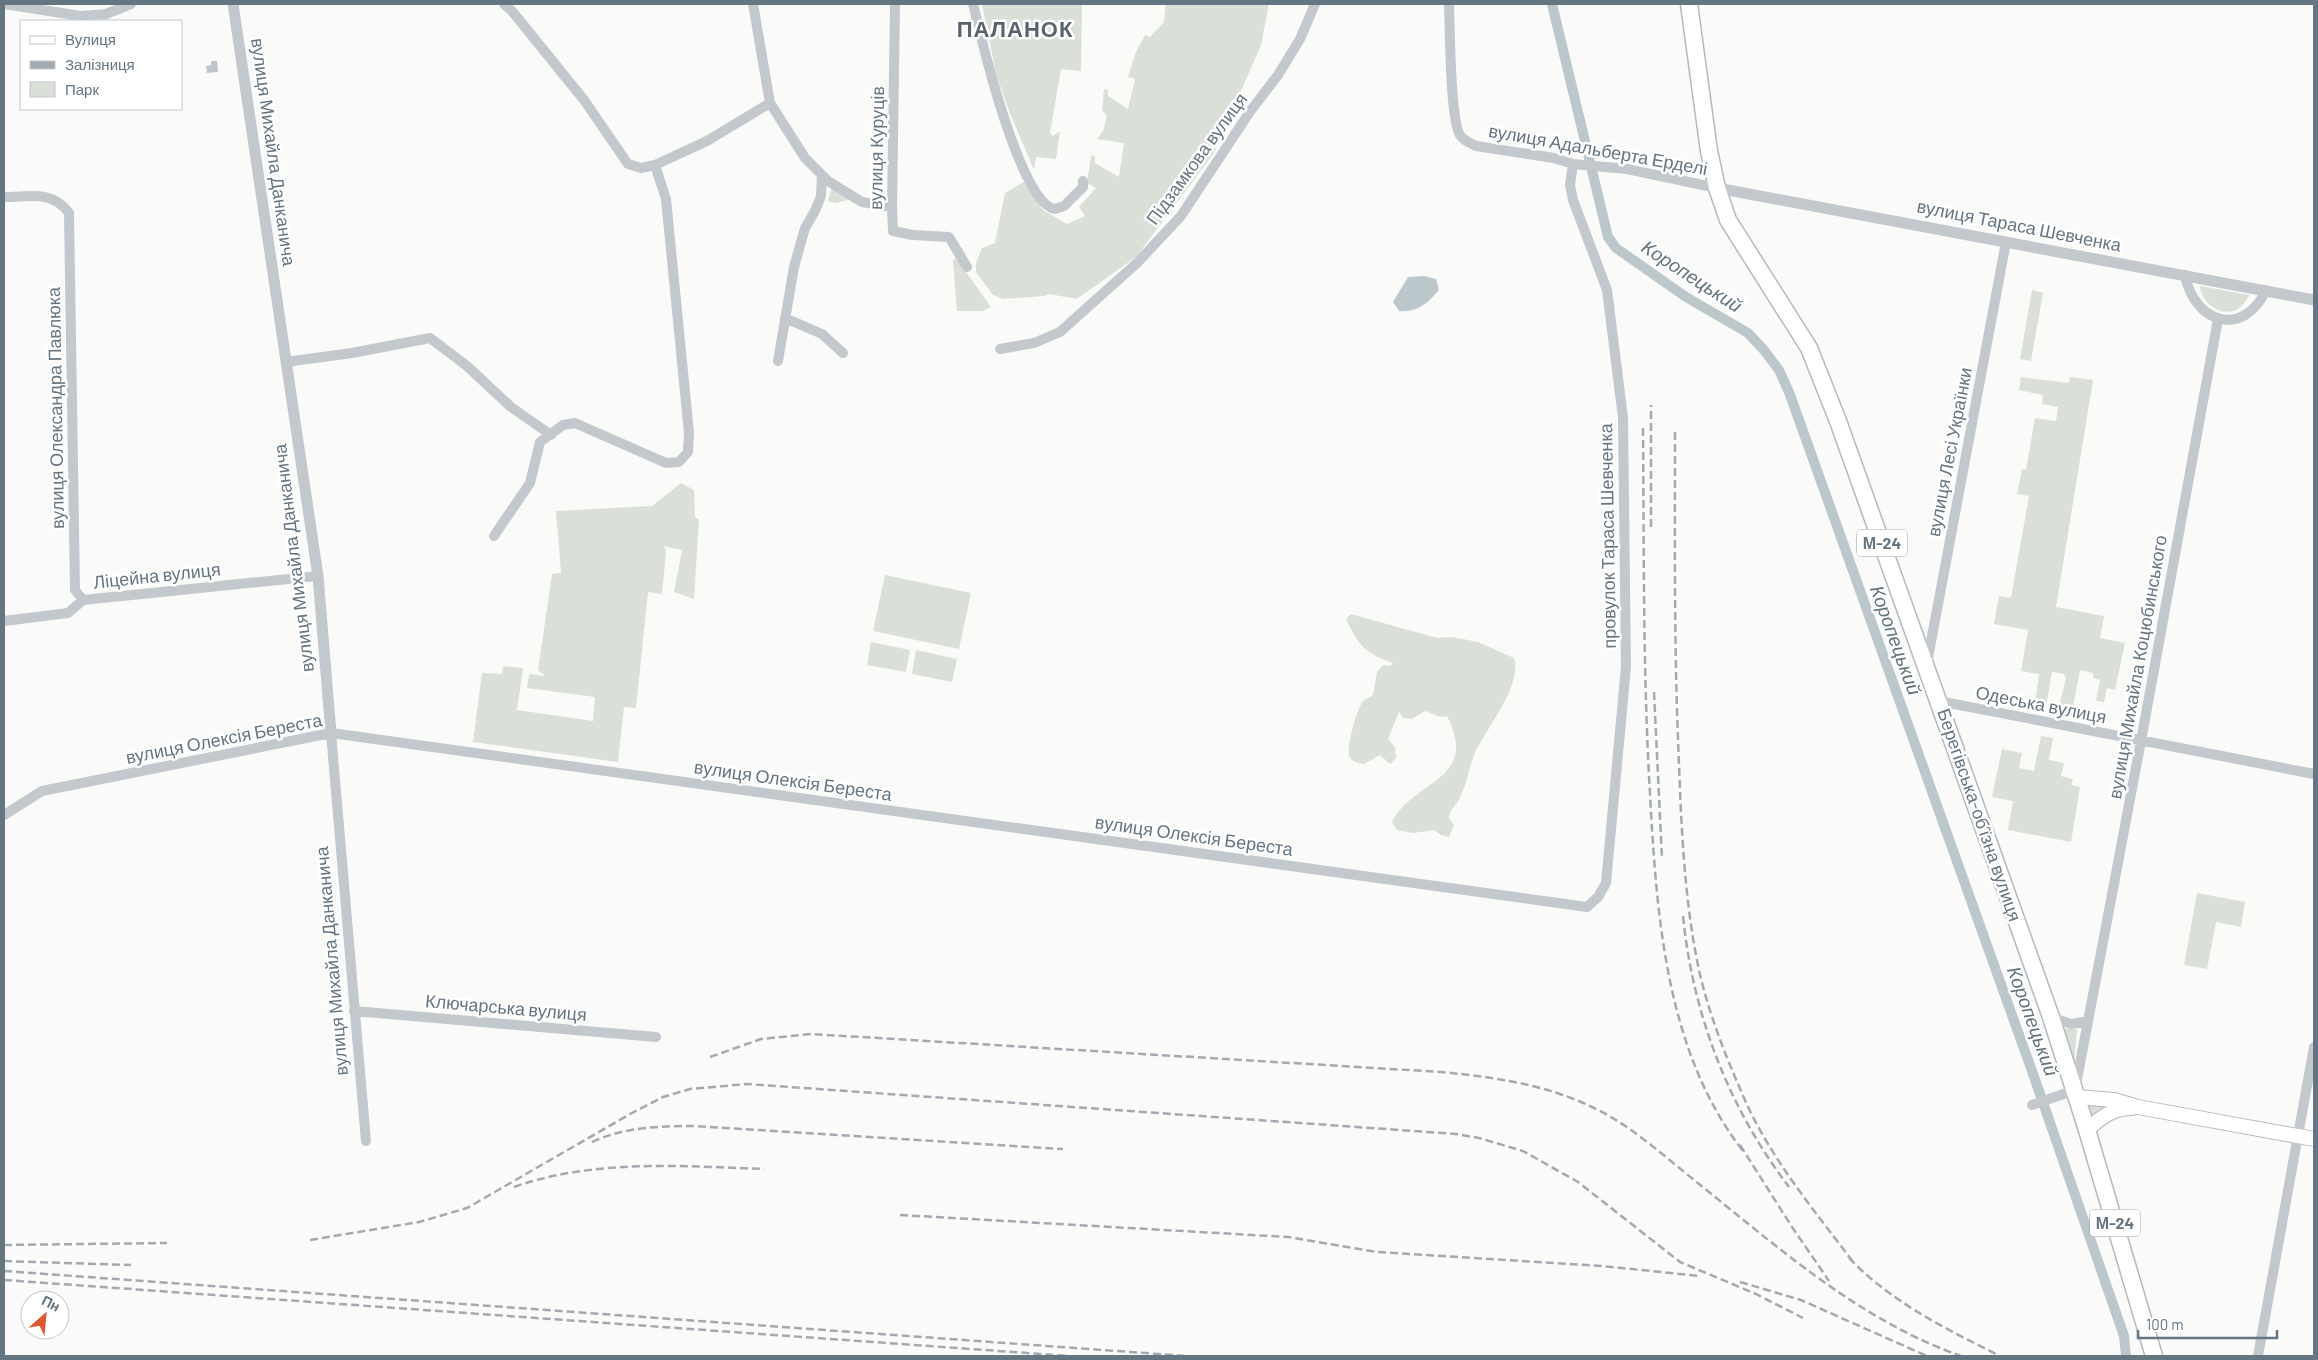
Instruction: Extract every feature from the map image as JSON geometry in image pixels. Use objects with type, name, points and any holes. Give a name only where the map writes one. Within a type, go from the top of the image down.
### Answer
[{"type":"highway","name":"Берегівська-обʼїзна вулиця","points":[[1690,4],[1703,106],[1717,188],[1732,227],[1809,348],[1842,429],[2051,1017],[2076,1093],[2154,1356]]},
{"type":"main road","points":[[2076,1093],[2114,1100],[2138,1108],[2314,1139]]},
{"type":"main road","points":[[2087,1130],[2110,1112],[2121,1108],[2138,1108]]},
{"type":"street","points":[[4,4],[81,16],[106,14],[131,4]]},
{"type":"street","name":"вулиця Михайла Данканича","points":[[233,4],[318,576],[366,1141]]},
{"type":"street","points":[[504,4],[512,11],[584,100],[628,164],[641,168],[655,165],[707,141],[770,103]]},
{"type":"street","points":[[753,4],[770,103],[805,158],[828,182],[862,202],[892,207]]},
{"type":"street","name":"вулиця Куруців","points":[[896,4],[892,207],[894,230],[913,235],[949,237],[967,267]]},
{"type":"street","points":[[973,4],[999,105],[1030,183],[1046,206],[1054,209],[1064,206],[1083,187],[1083,181]]},
{"type":"street","name":"Підзамкова вулиця","points":[[1000,348],[1034,343],[1060,332],[1138,264],[1181,216],[1249,113],[1278,75],[1300,39],[1315,4]]},
{"type":"street","name":"вулиця Адальберта Ерделі","points":[[1449,4],[1454,103],[1460,135],[1466,141],[1476,146],[1554,158],[1577,164],[1598,165],[1717,188]]},
{"type":"street","name":"провулок Тараса Шевченка","points":[[1577,164],[1570,185],[1573,200],[1607,290],[1621,399],[1624,455],[1626,667],[1606,882],[1598,897],[1587,907]]},
{"type":"street","points":[[494,536],[530,483],[540,442],[563,426],[575,423],[666,463],[679,462],[688,452],[689,433],[666,198],[655,165]]},
{"type":"street","points":[[778,360],[794,268],[805,228],[815,212],[821,196],[822,176]]},
{"type":"street","name":"вулиця Тараса Шевченка","points":[[1717,188],[2314,300]]},
{"type":"street","name":"вулиця Олександра Павлюка","points":[[4,197],[50,197],[61,203],[69,213],[75,590],[83,600]]},
{"type":"street","name":"вулиця Лесі Українки","points":[[1926,668],[2006,242]]},
{"type":"street","points":[[2185,275],[2191,296],[2197,305],[2205,313],[2218,319],[2238,319],[2246,316],[2258,304],[2266,290]]},
{"type":"street","points":[[785,318],[822,334],[844,354]]},
{"type":"street","name":"вулиця Михайла Коцюбинського","points":[[2076,1093],[2218,319]]},
{"type":"street","points":[[286,362],[352,353],[430,338],[467,366],[511,407],[551,434]]},
{"type":"street","name":"Ліцейна вулиця","points":[[4,621],[68,613],[83,600],[318,576]]},
{"type":"street","name":"Одеська вулиця","points":[[1939,701],[2314,774]]},
{"type":"street","name":"вулиця Олексія Береста","points":[[4,815],[42,791],[331,733],[1587,907]]},
{"type":"street","name":"Ключарська вулиця","points":[[354,1011],[656,1037]]},
{"type":"street","points":[[2051,1017],[2070,1024],[2088,1021]]},
{"type":"street","points":[[2258,1356],[2314,1047]]},
{"type":"street","points":[[2034,1104],[2076,1093]]},
{"type":"green space","points":[[982,4],[1082,4],[1081,71],[1061,69],[1050,133],[1053,136],[1060,131],[1056,159],[1036,157],[1034,170],[1009,111],[996,74]]},
{"type":"green space","points":[[1166,4],[1269,4],[1261,45],[1214,153],[1136,257],[1077,299],[1049,294],[1045,296],[1003,299],[993,295],[976,272],[976,263],[982,248],[995,243],[1005,193],[1024,182],[1043,210],[1067,224],[1085,216],[1079,207],[1096,188],[1087,183],[1091,155],[1095,156],[1095,163],[1119,177],[1124,143],[1097,139],[1103,131],[1107,116],[1102,110],[1104,89],[1108,90],[1108,96],[1128,109],[1135,79],[1128,77],[1135,54],[1145,35],[1150,37],[1164,22]]},
{"type":"green space","points":[[832,186],[851,199],[836,203],[828,201]]},
{"type":"green space","points":[[956,258],[991,307],[982,311],[957,311],[953,260]]},
{"type":"green space","points":[[2200,286],[2250,295],[2236,310],[2230,312],[2218,310],[2212,307],[2204,297]]},
{"type":"green space","points":[[2032,290],[2043,293],[2031,361],[2020,359]]},
{"type":"green space","points":[[2021,377],[2069,383],[2070,377],[2093,380],[2056,607],[2104,616],[2100,638],[2125,643],[2115,690],[2107,688],[2104,702],[2096,701],[2100,680],[2093,678],[2093,673],[2080,670],[2071,717],[2057,715],[2066,678],[2064,674],[2052,672],[2045,712],[2034,710],[2039,674],[2021,671],[2028,630],[1994,624],[1999,596],[2011,598],[2029,496],[2017,494],[2022,469],[2026,470],[2035,418],[2056,421],[2058,407],[2042,404],[2043,395],[2019,390]]},
{"type":"green space","points":[[681,483],[694,490],[695,517],[699,520],[694,599],[674,592],[682,550],[664,546],[666,552],[662,594],[648,592],[636,708],[624,707],[618,762],[473,742],[482,673],[502,674],[503,666],[523,668],[517,710],[593,721],[595,697],[527,688],[529,674],[545,676],[538,670],[552,574],[561,573],[556,511],[652,506]]},
{"type":"green space","points":[[885,575],[971,593],[959,649],[873,631]]},
{"type":"green space","points":[[1351,614],[1437,638],[1452,637],[1478,642],[1514,658],[1513,681],[1502,707],[1474,755],[1460,798],[1452,809],[1449,818],[1454,825],[1449,837],[1441,835],[1434,830],[1413,833],[1397,830],[1392,822],[1402,808],[1450,767],[1455,754],[1455,737],[1447,716],[1440,717],[1425,711],[1412,719],[1403,718],[1399,712],[1388,739],[1395,747],[1396,758],[1390,764],[1380,755],[1364,764],[1350,758],[1350,738],[1361,705],[1363,701],[1373,695],[1377,672],[1383,665],[1390,666],[1393,663],[1369,652],[1359,642],[1346,619]]},
{"type":"green space","points":[[871,642],[910,650],[906,672],[867,665]]},
{"type":"green space","points":[[916,650],[957,659],[952,682],[912,674]]},
{"type":"green space","points":[[2041,736],[2053,738],[2049,760],[2064,763],[2061,776],[2073,779],[2071,785],[2080,787],[2071,842],[2008,830],[2013,801],[1992,797],[2002,749],[2022,753],[2019,768],[2034,771]]},
{"type":"green space","points":[[2197,893],[2245,902],[2241,927],[2216,922],[2207,969],[2184,965]]},
{"type":"green space","points":[[2062,1029],[2077,1029],[2074,1066]]},
{"type":"green space","points":[[2091,1103],[2120,1104],[2098,1115],[2091,1116],[2086,1108]]},
{"type":"shaded area","points":[[211,61],[217,61],[218,72],[207,73],[206,66],[211,65]]},
{"type":"shaded area","points":[[1424,276],[1436,279],[1439,290],[1431,299],[1417,309],[1399,311],[1393,302],[1408,277]]},
{"type":"waterway","name":"Коропецький","points":[[1552,4],[1608,237],[1616,248],[1686,297],[1748,333],[1779,370],[1789,392],[2032,1071],[2124,1336],[2126,1356]]},
{"type":"railway","points":[[1651,405],[1651,527]]},
{"type":"railway","points":[[1643,428],[1647,732],[1655,874],[1660,923],[1668,972],[1680,1020],[1695,1066],[1716,1110],[1743,1151]]},
{"type":"railway","points":[[1675,432],[1676,662],[1680,797],[1689,913],[1699,970],[1717,1031],[1735,1076],[1764,1137],[1777,1159],[1854,1263]]},
{"type":"railway","points":[[1654,692],[1662,859]]},
{"type":"railway","points":[[1683,916],[1695,989],[1717,1059],[1749,1125],[1789,1187]]},
{"type":"railway","points":[[710,1057],[761,1039],[811,1034],[1441,1072],[1480,1076],[1537,1087],[1574,1099],[1606,1114],[1647,1142],[1791,1258],[1823,1281],[1889,1324],[1961,1356]]},
{"type":"railway","points":[[310,1240],[419,1222],[467,1208],[663,1097],[690,1089],[747,1084],[1456,1134],[1479,1138],[1523,1151],[1578,1182],[1680,1262],[1756,1294],[1803,1318]]},
{"type":"railway","points":[[592,1142],[629,1130],[694,1126],[1063,1149]]},
{"type":"railway","points":[[1740,1145],[1829,1281]]},
{"type":"railway","points":[[514,1187],[544,1178],[606,1168],[670,1166],[764,1169]]},
{"type":"railway","points":[[900,1215],[1288,1237],[1377,1252],[1602,1266],[1700,1276]]},
{"type":"railway","points":[[4,1245],[167,1243]]},
{"type":"railway","points":[[1849,1258],[1865,1274],[1901,1301],[1940,1325],[2000,1356]]},
{"type":"railway","points":[[4,1261],[131,1265]]},
{"type":"railway","points":[[4,1271],[1186,1356]]},
{"type":"railway","points":[[4,1280],[1069,1356]]},
{"type":"railway","points":[[1740,1282],[1801,1300],[1927,1356]]},
{"type":"district","name":"ПАЛАНОК","points":[[1015,29]]}]
